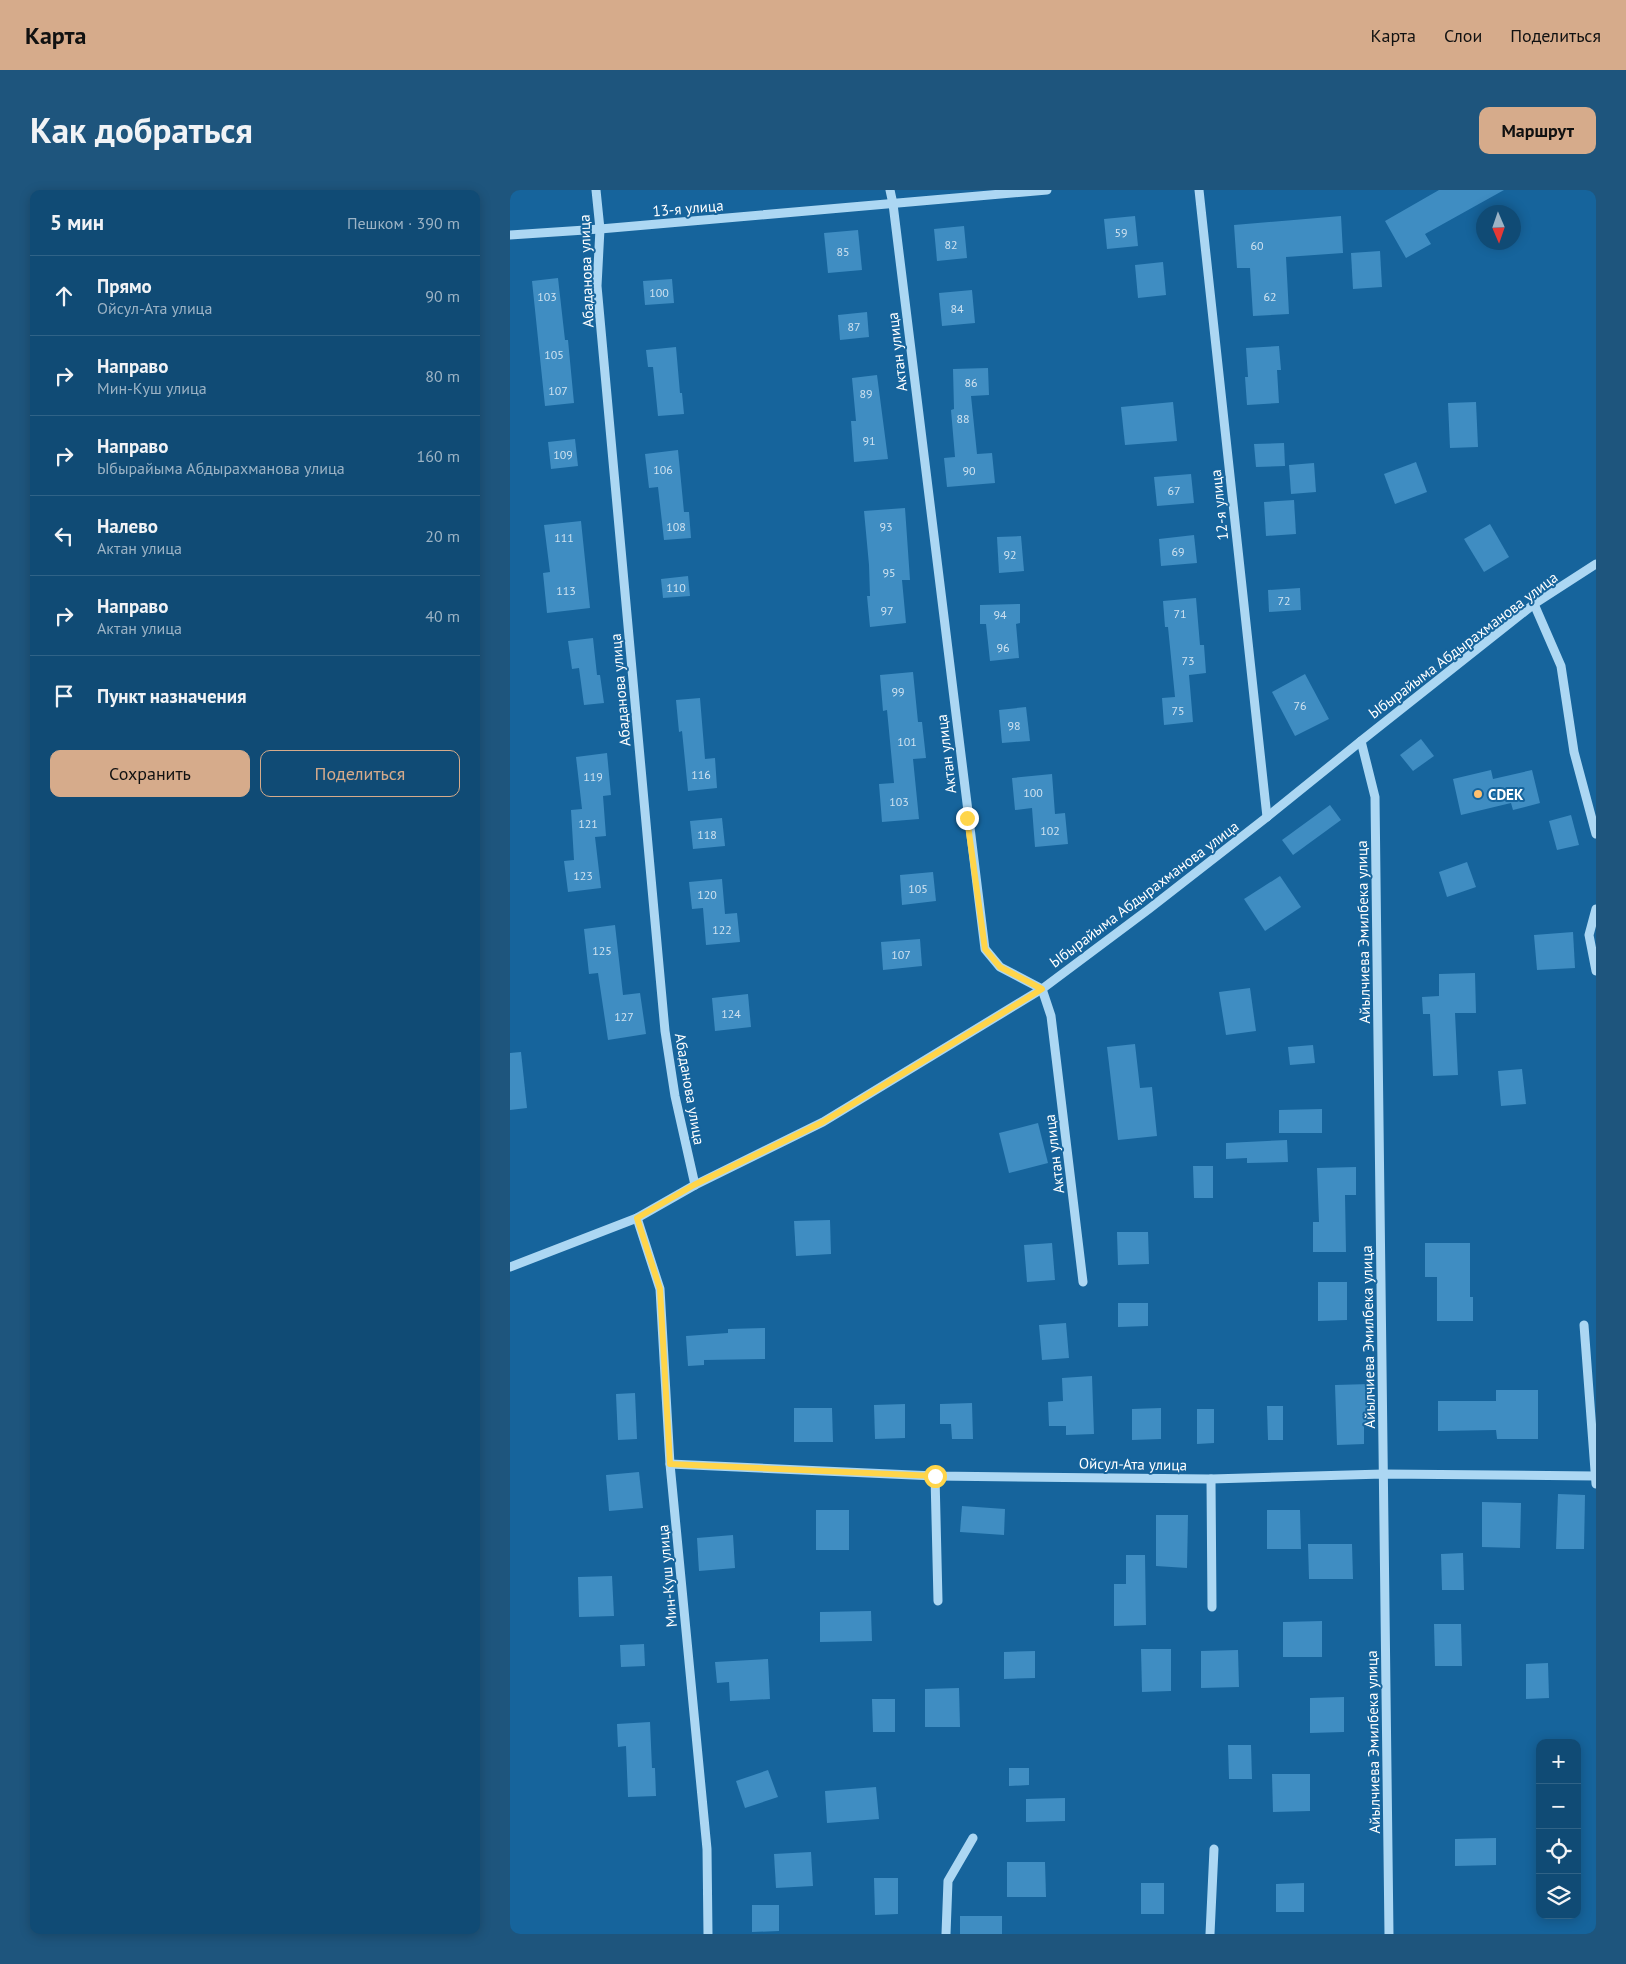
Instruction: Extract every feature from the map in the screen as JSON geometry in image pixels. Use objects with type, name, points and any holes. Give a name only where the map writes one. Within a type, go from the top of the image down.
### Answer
[{"type":"street","name":"Абаданова улица","points":[[596,190],[600,229],[597,286],[664,1021],[675,1096],[694,1185]]},
{"type":"street","name":"Актан улица","points":[[890,190],[985,949],[1000,967],[1042,989],[1051,1016],[1083,1282]]},
{"type":"street","name":"13-я улица","points":[[510,235],[600,229],[1047,190]]},
{"type":"street","name":"12-я улица","points":[[1199,190],[1266,817]]},
{"type":"street","name":"Ыбырайыма Абдырахманова улица","points":[[510,1267],[637,1218],[694,1185],[823,1122],[1042,989],[1266,817],[1534,604],[1596,564]]},
{"type":"street","points":[[1534,604],[1561,666],[1574,752],[1596,834]]},
{"type":"street","name":"Айылчиева Эмилбека улица","points":[[1361,741],[1375,797],[1389,1934]]},
{"type":"street","points":[[1596,909],[1589,935],[1596,970]]},
{"type":"street","name":"Мин-Куш улица","points":[[637,1218],[660,1289],[670,1464],[706,1849],[708,1934]]},
{"type":"street","points":[[1584,1326],[1596,1484]]},
{"type":"street","name":"Ойсул-Ата улица","points":[[670,1464],[935,1476],[1211,1479],[1383,1474],[1596,1476]]},
{"type":"street","points":[[935,1476],[938,1601]]},
{"type":"street","points":[[1211,1479],[1212,1607]]},
{"type":"street","points":[[946,1934],[948,1881],[973,1838]]},
{"type":"street","points":[[1210,1934],[1214,1849]]},
{"type":"building","points":[[1439,190],[1504,190],[1425,234],[1431,244],[1406,258],[1385,221]]},
{"type":"building","points":[[1135,216],[1138,246],[1107,249],[1104,219]]},
{"type":"building","points":[[1341,216],[1343,253],[1286,257],[1289,314],[1253,316],[1250,268],[1237,268],[1234,225]]},
{"type":"building","points":[[964,226],[967,258],[937,261],[934,229]]},
{"type":"building","points":[[858,230],[862,270],[828,273],[824,233]]},
{"type":"building","points":[[1380,251],[1382,287],[1353,289],[1351,253]]},
{"type":"building","points":[[1163,262],[1166,295],[1138,298],[1135,265]]},
{"type":"building","points":[[558,278],[565,340],[568,340],[574,403],[545,406],[532,281]]},
{"type":"building","points":[[672,279],[674,303],[645,305],[643,281]]},
{"type":"building","points":[[972,290],[975,323],[942,326],[939,293]]},
{"type":"building","points":[[867,312],[869,337],[840,340],[838,315]]},
{"type":"building","points":[[1279,346],[1281,370],[1277,370],[1279,403],[1247,405],[1245,377],[1248,377],[1246,348]]},
{"type":"building","points":[[676,347],[684,414],[658,416],[653,367],[648,367],[646,350]]},
{"type":"building","points":[[988,368],[989,395],[971,396],[977,454],[992,453],[995,483],[947,487],[944,458],[955,457],[951,410],[954,409],[953,369]]},
{"type":"building","points":[[877,375],[888,459],[854,462],[851,421],[856,421],[852,378]]},
{"type":"building","points":[[1173,402],[1177,441],[1125,445],[1121,407]]},
{"type":"building","points":[[1476,402],[1478,447],[1450,448],[1448,403]]},
{"type":"building","points":[[575,439],[578,466],[551,469],[548,442]]},
{"type":"building","points":[[1284,443],[1285,466],[1256,467],[1254,444]]},
{"type":"building","points":[[678,450],[684,512],[689,512],[691,538],[664,540],[658,487],[649,488],[645,454]]},
{"type":"building","points":[[1416,462],[1427,492],[1395,504],[1384,474]]},
{"type":"building","points":[[1314,463],[1316,492],[1291,494],[1289,465]]},
{"type":"building","points":[[1191,474],[1194,503],[1157,506],[1154,477]]},
{"type":"building","points":[[1294,500],[1296,534],[1266,536],[1264,502]]},
{"type":"building","points":[[905,508],[910,580],[902,580],[906,623],[870,627],[867,596],[870,596],[869,565],[864,511]]},
{"type":"building","points":[[581,521],[590,608],[547,613],[543,573],[550,572],[544,525]]},
{"type":"building","points":[[1490,524],[1509,557],[1484,572],[1464,539]]},
{"type":"building","points":[[1194,535],[1197,563],[1161,566],[1159,539]]},
{"type":"building","points":[[1021,536],[1024,571],[999,573],[997,537]]},
{"type":"building","points":[[688,576],[690,596],[663,598],[661,579]]},
{"type":"building","points":[[1300,588],[1301,610],[1269,612],[1268,590]]},
{"type":"building","points":[[1196,598],[1200,645],[1204,645],[1206,673],[1189,675],[1193,722],[1164,725],[1162,698],[1175,697],[1168,627],[1165,627],[1163,601]]},
{"type":"building","points":[[1020,604],[1020,623],[1016,624],[1019,658],[990,661],[986,624],[980,624],[980,605]]},
{"type":"building","points":[[593,638],[597,675],[600,675],[604,703],[584,705],[579,668],[572,669],[568,641]]},
{"type":"building","points":[[913,672],[918,722],[922,722],[926,758],[913,759],[919,819],[882,822],[879,784],[894,783],[887,710],[883,711],[880,675]]},
{"type":"building","points":[[1305,674],[1329,719],[1295,736],[1272,692]]},
{"type":"building","points":[[700,698],[705,759],[715,758],[717,788],[688,791],[682,731],[679,732],[676,700]]},
{"type":"building","points":[[1026,707],[1030,741],[1002,743],[999,710]]},
{"type":"building","points":[[1421,739],[1434,756],[1413,771],[1400,755]]},
{"type":"building","points":[[607,753],[611,795],[603,796],[606,836],[595,837],[601,888],[568,892],[564,861],[574,860],[571,810],[582,809],[576,757]]},
{"type":"building","points":[[1491,770],[1493,779],[1532,770],[1540,803],[1513,810],[1511,803],[1461,815],[1453,779]]},
{"type":"building","points":[[1052,774],[1055,814],[1065,813],[1068,844],[1035,847],[1032,808],[1015,810],[1012,778]]},
{"type":"building","points":[[1330,805],[1341,820],[1293,855],[1282,840]]},
{"type":"building","points":[[1571,815],[1579,845],[1557,850],[1549,821]]},
{"type":"building","points":[[722,818],[725,846],[693,849],[690,821]]},
{"type":"building","points":[[1467,862],[1476,887],[1447,897],[1439,872]]},
{"type":"building","points":[[933,872],[936,901],[902,905],[900,875]]},
{"type":"building","points":[[1280,876],[1301,907],[1265,931],[1244,899]]},
{"type":"building","points":[[722,879],[725,914],[737,913],[740,942],[706,945],[703,908],[692,909],[689,882]]},
{"type":"building","points":[[615,925],[623,995],[640,993],[646,1034],[608,1040],[598,973],[589,974],[584,929]]},
{"type":"building","points":[[1573,932],[1575,968],[1537,970],[1534,935]]},
{"type":"building","points":[[920,939],[922,966],[883,970],[881,942]]},
{"type":"building","points":[[1475,973],[1476,1013],[1455,1013],[1458,1075],[1433,1076],[1430,1014],[1423,1014],[1422,997],[1439,996],[1439,974]]},
{"type":"building","points":[[1250,988],[1256,1031],[1226,1035],[1219,992]]},
{"type":"building","points":[[748,994],[751,1027],[715,1031],[712,998]]},
{"type":"building","points":[[1135,1044],[1140,1088],[1152,1087],[1157,1136],[1118,1140],[1107,1047]]},
{"type":"building","points":[[1313,1045],[1315,1063],[1290,1065],[1288,1047]]},
{"type":"building","points":[[521,1052],[527,1108],[510,1110],[510,1053]]},
{"type":"building","points":[[1522,1069],[1526,1104],[1501,1106],[1498,1071]]},
{"type":"building","points":[[1322,1109],[1322,1133],[1279,1133],[1279,1110]]},
{"type":"building","points":[[1038,1123],[1048,1163],[1009,1173],[999,1133]]},
{"type":"building","points":[[1287,1140],[1288,1162],[1247,1163],[1247,1158],[1226,1159],[1226,1143]]},
{"type":"building","points":[[1193,1166],[1213,1166],[1213,1198],[1194,1198]]},
{"type":"building","points":[[1356,1167],[1356,1195],[1345,1195],[1346,1252],[1313,1252],[1313,1222],[1319,1222],[1317,1168]]},
{"type":"building","points":[[830,1220],[831,1254],[796,1256],[794,1221]]},
{"type":"building","points":[[1117,1232],[1148,1232],[1149,1264],[1118,1265]]},
{"type":"building","points":[[1052,1243],[1055,1280],[1027,1282],[1024,1245]]},
{"type":"building","points":[[1425,1243],[1470,1243],[1470,1297],[1473,1297],[1473,1321],[1437,1321],[1437,1277],[1425,1277]]},
{"type":"building","points":[[1318,1282],[1347,1282],[1347,1320],[1318,1321]]},
{"type":"building","points":[[1118,1303],[1148,1303],[1148,1326],[1118,1327]]},
{"type":"building","points":[[1066,1323],[1069,1358],[1042,1360],[1039,1325]]},
{"type":"building","points":[[765,1328],[765,1359],[704,1360],[704,1365],[688,1366],[686,1336],[728,1333],[728,1329]]},
{"type":"building","points":[[1092,1376],[1094,1434],[1066,1435],[1066,1426],[1049,1426],[1048,1402],[1063,1401],[1062,1378]]},
{"type":"building","points":[[1370,1384],[1371,1423],[1364,1423],[1364,1444],[1337,1445],[1335,1385]]},
{"type":"building","points":[[1496,1390],[1538,1390],[1538,1439],[1497,1439],[1496,1430],[1438,1431],[1438,1401],[1496,1401]]},
{"type":"building","points":[[635,1393],[637,1439],[618,1440],[616,1394]]},
{"type":"building","points":[[972,1403],[973,1439],[952,1439],[951,1424],[940,1424],[940,1404]]},
{"type":"building","points":[[905,1404],[905,1438],[875,1439],[874,1405]]},
{"type":"building","points":[[1267,1406],[1283,1406],[1283,1440],[1268,1440]]},
{"type":"building","points":[[794,1408],[832,1408],[833,1442],[794,1442]]},
{"type":"building","points":[[1161,1408],[1161,1439],[1132,1440],[1132,1409]]},
{"type":"building","points":[[1197,1409],[1214,1409],[1214,1443],[1197,1444]]},
{"type":"building","points":[[639,1472],[643,1508],[609,1511],[606,1475]]},
{"type":"building","points":[[1558,1494],[1585,1495],[1584,1549],[1556,1549]]},
{"type":"building","points":[[1482,1502],[1521,1503],[1520,1548],[1482,1547]]},
{"type":"building","points":[[962,1506],[1005,1509],[1004,1535],[960,1532]]},
{"type":"building","points":[[816,1510],[849,1510],[849,1550],[816,1550]]},
{"type":"building","points":[[1267,1510],[1300,1510],[1301,1549],[1267,1549]]},
{"type":"building","points":[[1156,1515],[1188,1515],[1187,1568],[1156,1566]]},
{"type":"building","points":[[733,1535],[735,1568],[699,1571],[697,1538]]},
{"type":"building","points":[[1308,1544],[1352,1544],[1353,1579],[1309,1579]]},
{"type":"building","points":[[1463,1553],[1464,1590],[1442,1590],[1441,1554]]},
{"type":"building","points":[[1126,1555],[1145,1555],[1146,1625],[1114,1626],[1114,1584],[1126,1584]]},
{"type":"building","points":[[612,1576],[614,1616],[579,1617],[578,1577]]},
{"type":"building","points":[[871,1611],[872,1641],[820,1642],[820,1612]]},
{"type":"building","points":[[1322,1621],[1322,1657],[1283,1657],[1283,1622]]},
{"type":"building","points":[[1434,1624],[1461,1624],[1462,1666],[1435,1666]]},
{"type":"building","points":[[644,1644],[645,1666],[621,1667],[620,1645]]},
{"type":"building","points":[[1141,1649],[1171,1649],[1171,1691],[1142,1692]]},
{"type":"building","points":[[1238,1650],[1239,1687],[1201,1688],[1201,1651]]},
{"type":"building","points":[[1035,1651],[1035,1678],[1004,1679],[1004,1652]]},
{"type":"building","points":[[768,1659],[770,1699],[730,1701],[729,1682],[717,1683],[715,1662]]},
{"type":"building","points":[[1548,1663],[1549,1698],[1526,1699],[1526,1664]]},
{"type":"building","points":[[959,1688],[960,1727],[925,1727],[925,1689]]},
{"type":"building","points":[[1344,1697],[1344,1732],[1310,1733],[1310,1698]]},
{"type":"building","points":[[872,1699],[895,1699],[895,1732],[873,1732]]},
{"type":"building","points":[[650,1722],[652,1768],[655,1768],[656,1796],[628,1797],[626,1746],[618,1747],[617,1724]]},
{"type":"building","points":[[1228,1745],[1251,1745],[1252,1779],[1229,1779]]},
{"type":"building","points":[[1009,1768],[1029,1768],[1029,1785],[1009,1786]]},
{"type":"building","points":[[768,1770],[778,1797],[745,1808],[736,1781]]},
{"type":"building","points":[[1272,1774],[1310,1774],[1310,1811],[1273,1812]]},
{"type":"building","points":[[876,1787],[879,1819],[827,1823],[825,1791]]},
{"type":"building","points":[[1065,1798],[1065,1821],[1026,1822],[1026,1799]]},
{"type":"building","points":[[1496,1838],[1496,1865],[1455,1866],[1455,1839]]},
{"type":"building","points":[[811,1852],[813,1886],[776,1888],[774,1854]]},
{"type":"building","points":[[1007,1862],[1045,1862],[1046,1897],[1007,1897]]},
{"type":"building","points":[[874,1878],[898,1878],[898,1914],[875,1915]]},
{"type":"building","points":[[1141,1883],[1164,1883],[1164,1914],[1141,1914]]},
{"type":"building","points":[[1304,1883],[1304,1912],[1276,1912],[1276,1884]]},
{"type":"building","points":[[752,1905],[779,1905],[779,1931],[752,1932]]},
{"type":"building","points":[[960,1916],[1002,1916],[1002,1934],[960,1934]]},
{"type":"place","name":"CDEK","points":[[1478,794]]},
{"type":"route","points":[[935,1476],[670,1464],[660,1289],[637,1218],[694,1185],[823,1122],[1042,989],[1000,967],[985,949],[967,818]]}]
